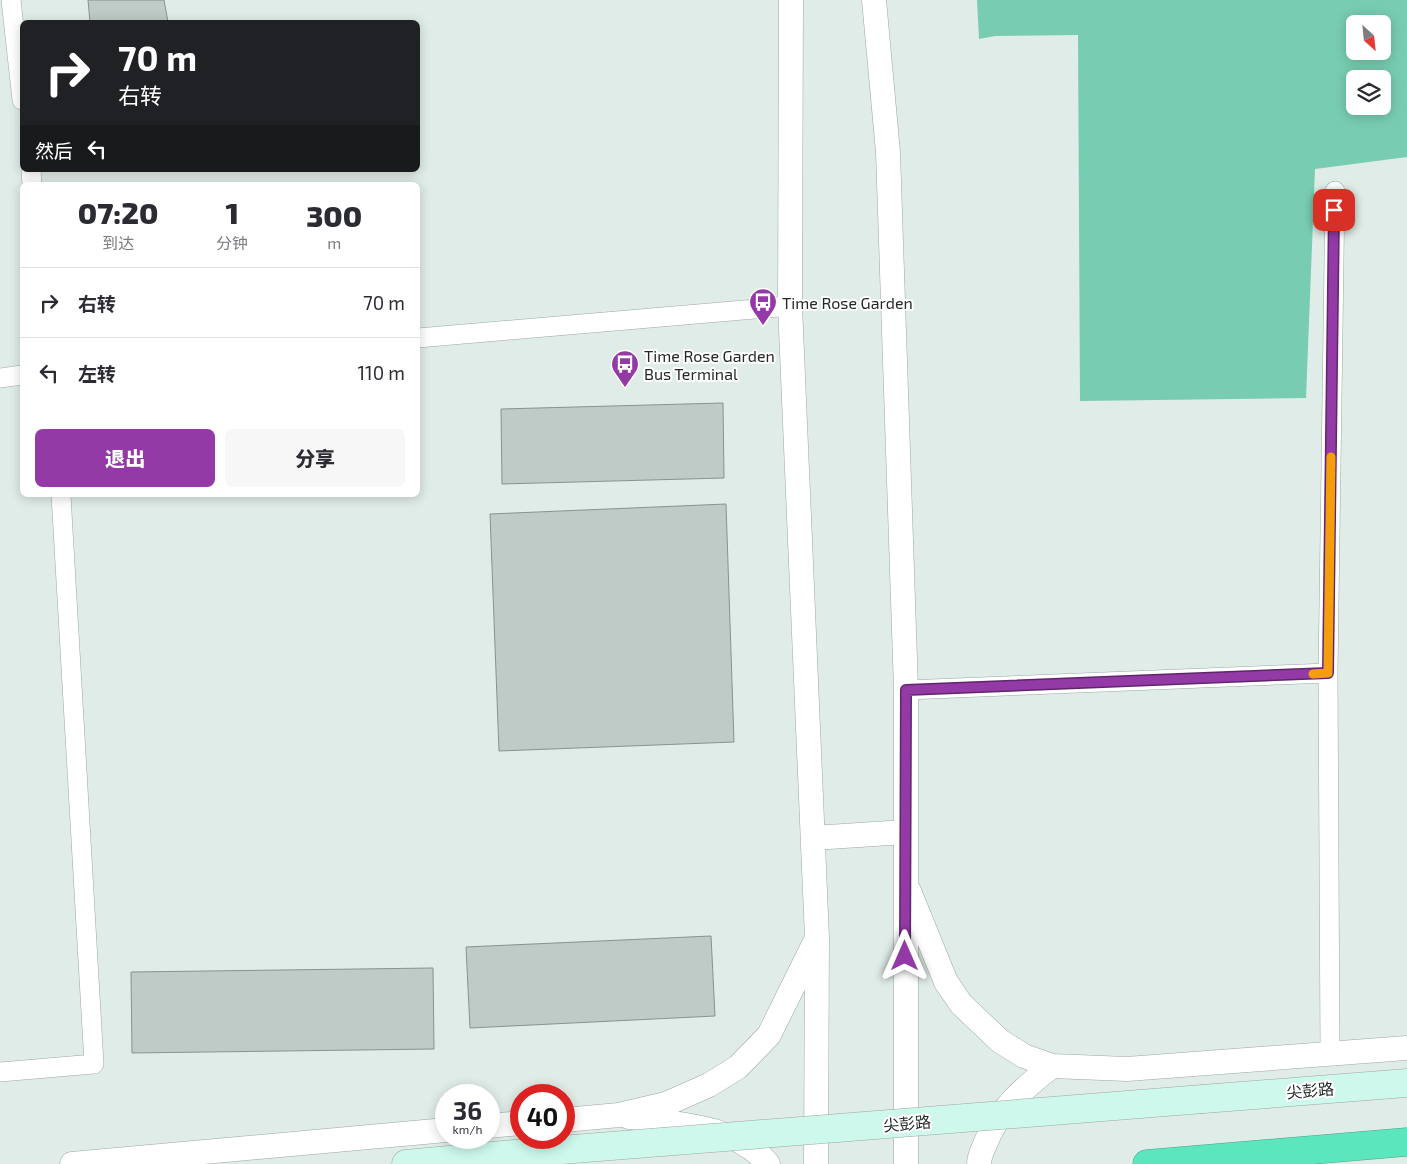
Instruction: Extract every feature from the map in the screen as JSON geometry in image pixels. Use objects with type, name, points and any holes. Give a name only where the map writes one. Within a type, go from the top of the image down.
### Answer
[{"type":"highway","points":[[1147,1164],[1407,1142]]},
{"type":"main road","name":"尖彭路","points":[[406,1164],[1407,1083]]},
{"type":"street","points":[[11,0],[20,82]]},
{"type":"street","points":[[791,0],[790,306],[817,938],[816,1164]]},
{"type":"street","points":[[874,0],[888,152],[906,690],[906,1164]]},
{"type":"street","points":[[1330,1052],[1328,673],[1334,191]]},
{"type":"street","points":[[420,338],[790,306]]},
{"type":"street","points":[[0,378],[20,375]]},
{"type":"street","points":[[0,1072],[94,1064],[61,497]]},
{"type":"street","points":[[906,690],[1328,673]]},
{"type":"street","points":[[813,838],[905,832]]},
{"type":"street","points":[[905,880],[946,982],[960,1004],[1000,1041],[1024,1056],[1052,1066],[1127,1069],[1330,1052],[1407,1048]]},
{"type":"street","points":[[575,1119],[619,1115],[666,1104],[709,1084],[738,1067],[769,1035],[817,938]]},
{"type":"street","points":[[979,1164],[979,1158],[991,1128],[1027,1085],[1052,1066]]},
{"type":"street","points":[[619,1115],[705,1129],[727,1136],[748,1145],[758,1152],[768,1164]]},
{"type":"street","points":[[72,1164],[435,1131]]},
{"type":"green space","points":[[977,0],[1407,0],[1407,157],[1315,169],[1306,398],[1080,401],[1078,35],[995,36],[979,39]]},
{"type":"building","points":[[88,0],[164,0],[168,20],[90,20]]},
{"type":"building","points":[[723,403],[724,478],[502,484],[501,409]]},
{"type":"building","points":[[726,504],[734,742],[499,751],[490,514]]},
{"type":"building","points":[[711,936],[715,1016],[470,1028],[466,947]]},
{"type":"building","points":[[433,968],[434,1049],[132,1053],[131,972]]},
{"type":"slow traffic","points":[[1313,674],[1328,673],[1331,457]]},
{"type":"place","name":"Time Rose Garden","points":[[763,326]]},
{"type":"place","name":"Time Rose Garden Bus Terminal","points":[[625,388]]},
{"type":"route","points":[[905,956],[906,690],[1328,673],[1334,210]]}]
